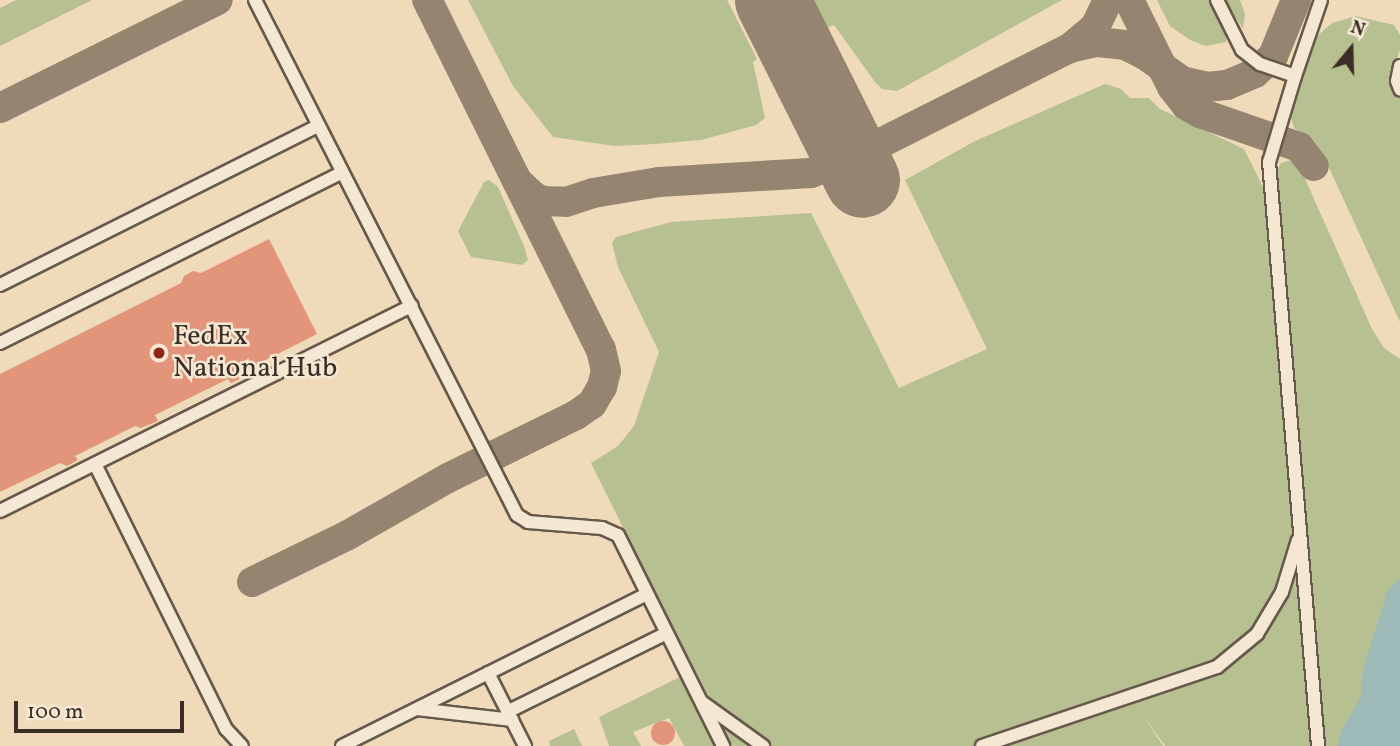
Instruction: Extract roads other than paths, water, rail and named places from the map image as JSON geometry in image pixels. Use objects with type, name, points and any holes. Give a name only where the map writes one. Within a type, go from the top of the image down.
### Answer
[{"type":"lane","points":[[255,0],[517,516],[532,523],[602,528],[613,532],[723,746]]},
{"type":"lane","points":[[1217,0],[1242,50],[1260,64],[1295,76]]},
{"type":"lane","points":[[1318,746],[1269,162],[1321,0]]},
{"type":"lane","points":[[1400,66],[1397,81],[1400,89]]},
{"type":"lane","points":[[0,285],[317,126]]},
{"type":"lane","points":[[0,343],[341,173]]},
{"type":"lane","points":[[0,511],[412,306]]},
{"type":"lane","points":[[95,464],[226,729],[242,746]]},
{"type":"lane","points":[[982,746],[1217,667],[1257,634],[1282,592],[1300,533]]},
{"type":"lane","points":[[342,746],[647,594]]},
{"type":"lane","points":[[416,709],[510,716],[667,633]]},
{"type":"lane","points":[[488,673],[525,746]]},
{"type":"lane","points":[[701,702],[763,746]]},
{"type":"water","points":[[1400,578],[1400,746],[1338,746],[1341,731],[1361,697],[1363,669],[1388,590]]},
{"type":"place","name":"FedEx National Hub","points":[[159,353]]}]
